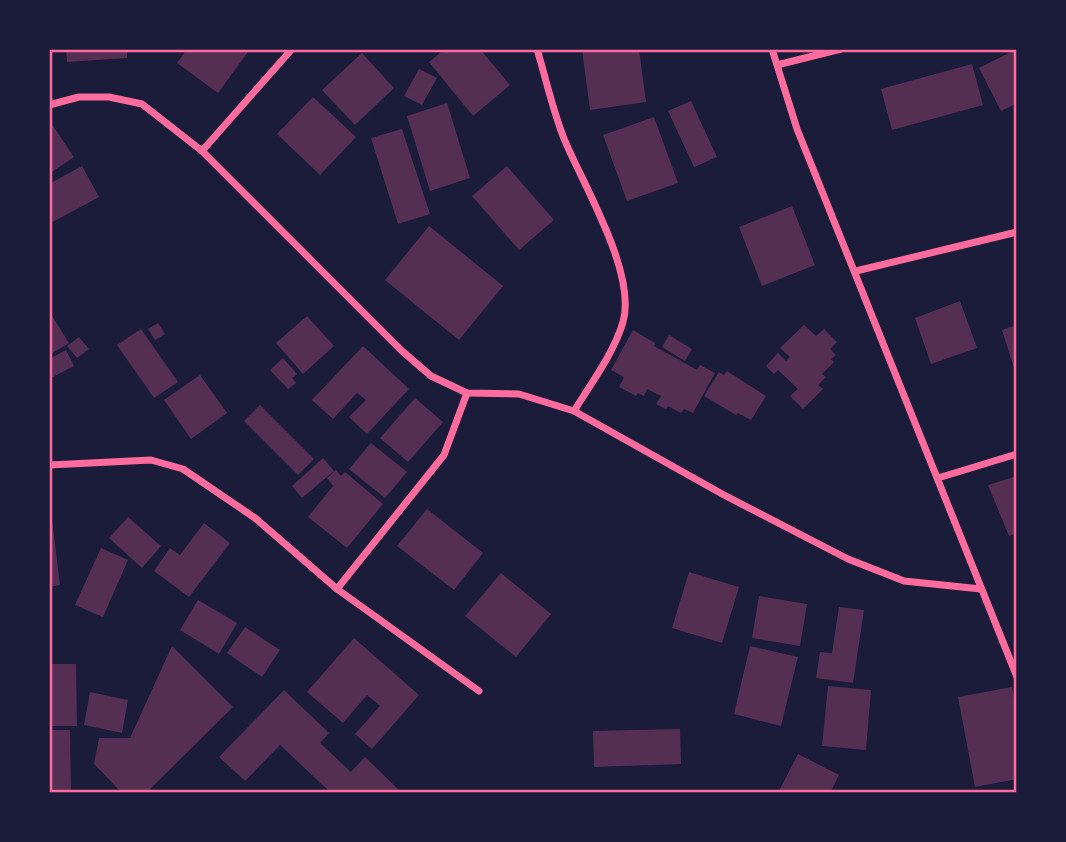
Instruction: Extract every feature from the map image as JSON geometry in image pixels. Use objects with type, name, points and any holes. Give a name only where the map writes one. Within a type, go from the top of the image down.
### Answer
[{"type":"street","points":[[202,151],[292,49]]},
{"type":"street","points":[[537,49],[564,139],[611,243],[624,290],[624,321],[604,363],[574,411]]},
{"type":"street","points":[[772,49],[797,129],[1017,677]]},
{"type":"street","points":[[777,65],[841,49]]},
{"type":"street","points":[[49,105],[79,97],[109,97],[142,104],[202,151],[430,376],[467,393],[519,394],[574,411],[724,495],[848,559],[904,581],[981,589]]},
{"type":"street","points":[[856,271],[1017,232]]},
{"type":"street","points":[[337,589],[444,455],[467,393]]},
{"type":"street","points":[[938,478],[1017,454]]},
{"type":"street","points":[[49,465],[150,460],[183,469],[255,518],[337,589],[479,691]]},
{"type":"building","points":[[66,49],[127,49],[127,58],[67,62]]},
{"type":"building","points":[[187,49],[250,49],[218,93],[177,63]]},
{"type":"building","points":[[445,49],[480,49],[510,85],[473,116],[429,62]]},
{"type":"building","points":[[582,49],[639,49],[646,102],[590,110]]},
{"type":"building","points":[[1017,49],[1017,103],[1001,111],[979,68]]},
{"type":"building","points":[[362,53],[394,88],[355,125],[322,90]]},
{"type":"building","points":[[972,64],[983,105],[892,130],[881,89]]},
{"type":"building","points":[[419,69],[437,78],[422,105],[404,96]]},
{"type":"building","points":[[313,97],[356,137],[320,175],[277,134]]},
{"type":"building","points":[[691,101],[717,157],[694,167],[668,111]]},
{"type":"building","points":[[447,103],[470,178],[430,191],[407,116]]},
{"type":"building","points":[[654,117],[678,183],[627,201],[603,135]]},
{"type":"building","points":[[49,120],[74,157],[49,174]]},
{"type":"building","points":[[402,129],[430,214],[398,224],[371,138]]},
{"type":"building","points":[[82,166],[99,197],[49,224],[49,184]]},
{"type":"building","points":[[507,166],[554,220],[519,250],[472,196]]},
{"type":"building","points":[[792,206],[815,265],[762,286],[739,227]]},
{"type":"building","points":[[429,226],[503,286],[459,340],[385,280]]},
{"type":"building","points":[[960,301],[977,348],[931,364],[915,318]]},
{"type":"building","points":[[49,311],[69,343],[49,355]]},
{"type":"building","points":[[307,316],[334,346],[303,374],[276,343]]},
{"type":"building","points":[[158,323],[165,334],[155,340],[148,329]]},
{"type":"building","points":[[804,325],[816,336],[824,329],[837,342],[830,349],[836,355],[831,359],[834,362],[822,374],[826,377],[818,385],[823,389],[803,409],[790,396],[798,389],[778,370],[774,374],[766,366],[778,353],[786,361],[790,357],[780,348]]},
{"type":"building","points":[[1017,325],[1017,367],[1014,368],[1002,330]]},
{"type":"building","points":[[141,329],[178,382],[154,398],[117,345]]},
{"type":"building","points":[[633,330],[655,343],[654,346],[697,370],[700,365],[715,373],[693,413],[684,409],[681,413],[668,406],[666,409],[656,404],[661,396],[647,389],[644,396],[638,393],[636,396],[619,387],[624,377],[611,370]]},
{"type":"building","points":[[669,335],[692,349],[685,361],[662,347]]},
{"type":"building","points":[[79,337],[89,349],[77,358],[67,346]]},
{"type":"building","points":[[363,346],[409,389],[367,434],[349,417],[366,400],[357,393],[333,419],[312,400]]},
{"type":"building","points":[[66,350],[74,366],[49,379],[49,359]]},
{"type":"building","points":[[283,358],[297,374],[292,378],[296,383],[288,389],[270,370]]},
{"type":"building","points":[[727,371],[766,396],[751,420],[738,413],[736,415],[704,396],[719,372],[724,375]]},
{"type":"building","points":[[200,375],[227,413],[191,439],[164,400]]},
{"type":"building","points":[[415,398],[443,422],[408,462],[380,438]]},
{"type":"building","points":[[260,405],[314,459],[298,475],[244,421]]},
{"type":"building","points":[[371,443],[407,472],[385,498],[349,469]]},
{"type":"building","points":[[323,458],[334,471],[302,498],[292,486]]},
{"type":"building","points":[[336,470],[341,476],[345,472],[383,504],[347,548],[308,517],[333,486],[327,478]]},
{"type":"building","points":[[1017,476],[1017,533],[1009,536],[988,485]]},
{"type":"building","points":[[427,509],[483,553],[454,590],[397,546]]},
{"type":"building","points":[[128,517],[161,546],[142,568],[109,538]]},
{"type":"building","points":[[49,519],[52,519],[60,585],[49,587]]},
{"type":"building","points":[[204,523],[230,543],[189,597],[154,571],[170,548],[180,555]]},
{"type":"building","points":[[101,548],[128,560],[103,617],[75,605]]},
{"type":"building","points":[[689,572],[739,587],[722,643],[672,628]]},
{"type":"building","points":[[501,573],[551,614],[516,657],[465,616]]},
{"type":"building","points":[[759,596],[807,604],[800,646],[752,638]]},
{"type":"building","points":[[198,600],[237,623],[219,654],[180,630]]},
{"type":"building","points":[[839,607],[864,610],[853,683],[816,678],[820,652],[832,653]]},
{"type":"building","points":[[245,627],[280,650],[262,677],[227,653]]},
{"type":"building","points":[[354,638],[419,695],[372,749],[355,734],[380,706],[367,695],[343,723],[307,692]]},
{"type":"building","points":[[172,646],[233,707],[146,793],[122,793],[94,764],[99,738],[130,738]]},
{"type":"building","points":[[750,646],[798,657],[781,726],[734,714]]},
{"type":"building","points":[[49,664],[76,664],[77,726],[49,726]]},
{"type":"building","points":[[828,686],[871,690],[866,750],[822,746]]},
{"type":"building","points":[[1012,687],[1017,714],[1017,779],[975,787],[958,697]]},
{"type":"building","points":[[284,690],[329,733],[320,743],[351,772],[365,757],[402,793],[331,793],[280,745],[245,781],[219,757]]},
{"type":"building","points":[[90,692],[128,700],[122,733],[84,725]]},
{"type":"building","points":[[680,729],[681,764],[594,767],[593,731]]},
{"type":"building","points":[[49,730],[70,730],[71,793],[49,793]]},
{"type":"building","points":[[798,754],[839,775],[830,793],[778,793]]}]
